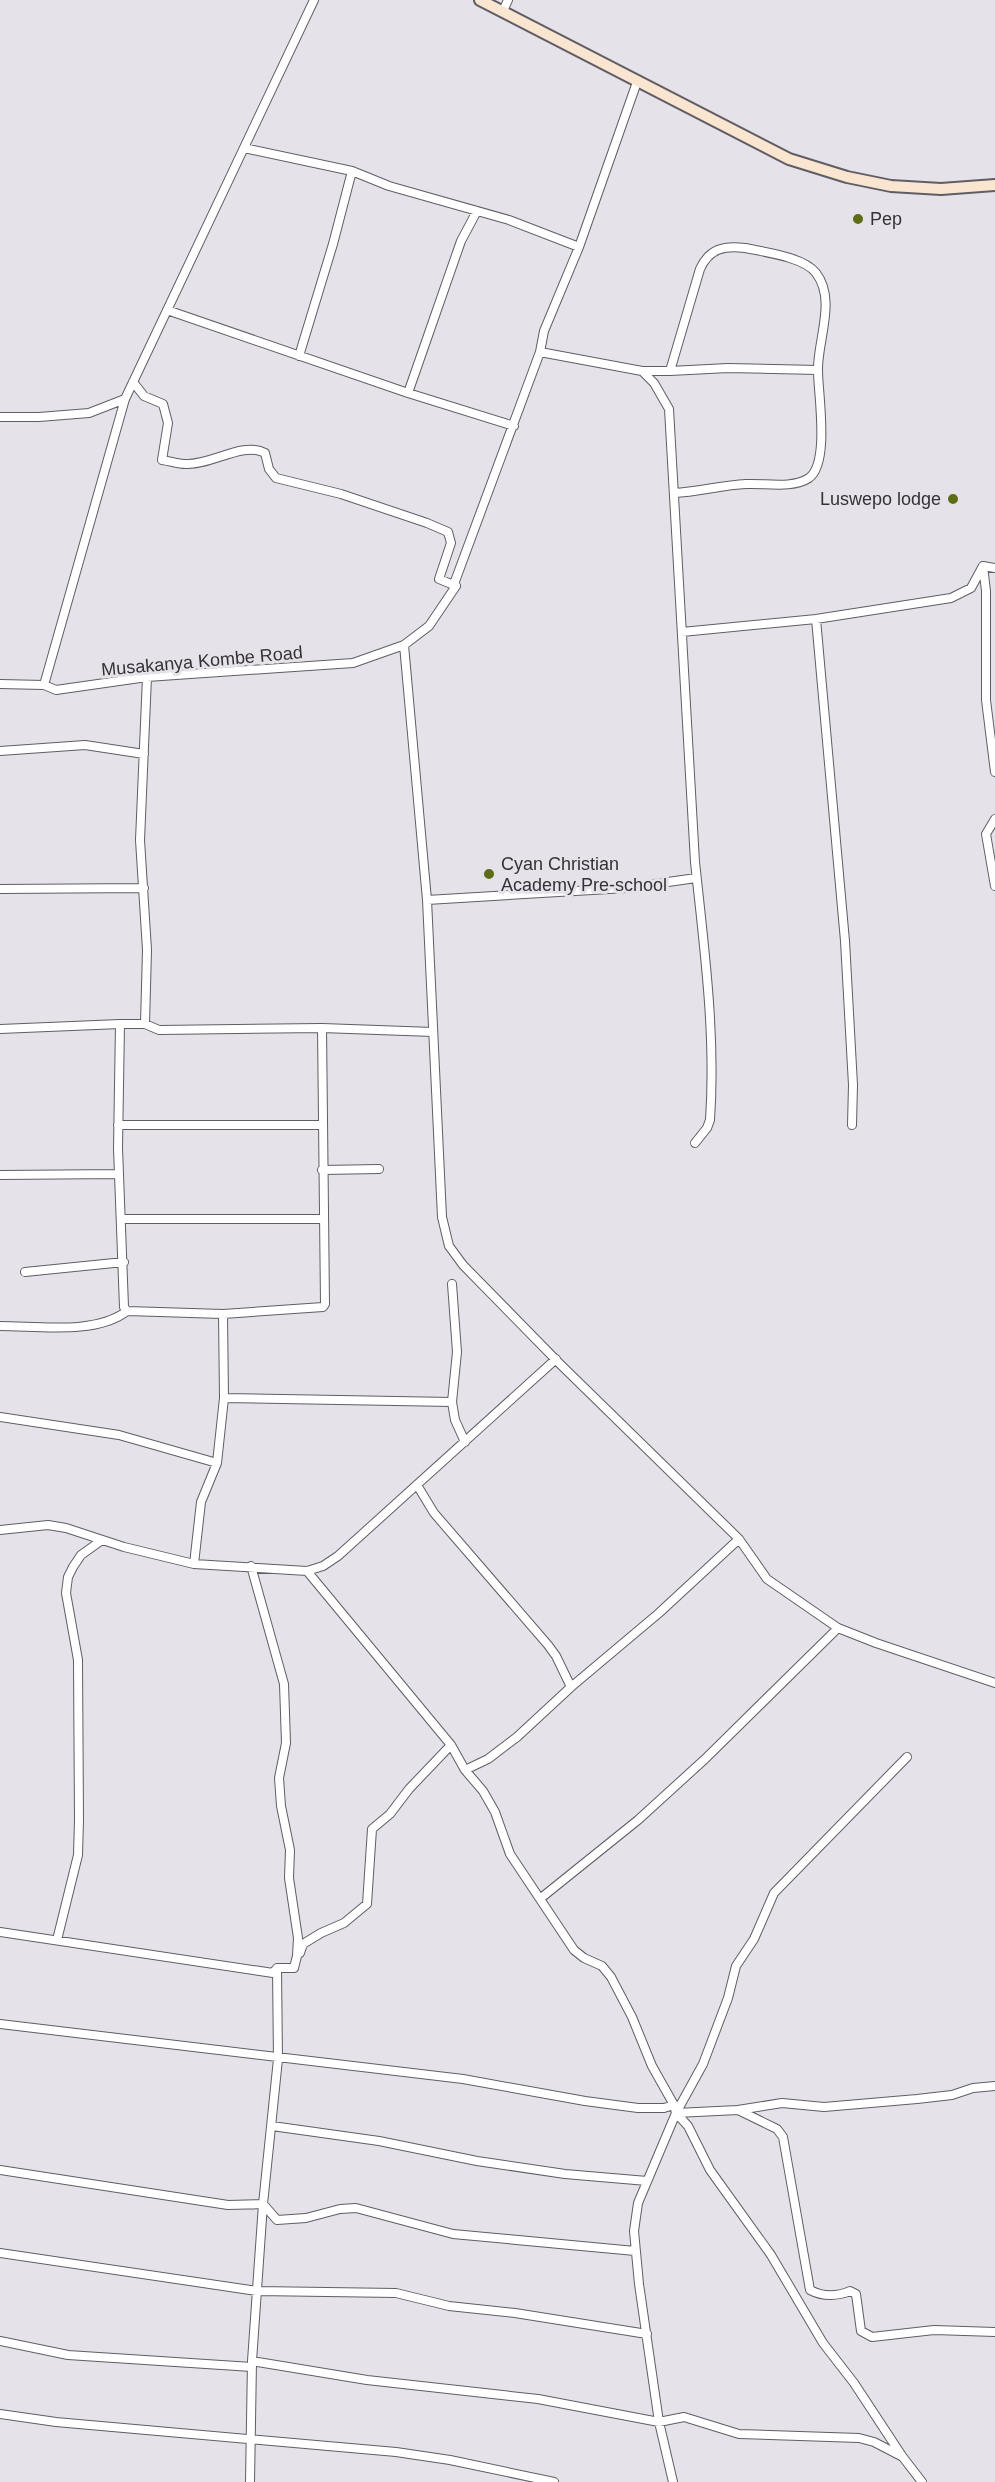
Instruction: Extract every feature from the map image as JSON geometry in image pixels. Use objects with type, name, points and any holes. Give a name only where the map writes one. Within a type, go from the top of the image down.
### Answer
[{"type":"main road","points":[[480,0],[789,159],[847,177],[891,186],[941,189],[995,184]]},
{"type":"street","points":[[44,685],[125,399],[314,0]]},
{"type":"street","points":[[503,11],[508,0]]},
{"type":"street","points":[[456,586],[454,584],[466,549],[540,352],[544,331],[579,247],[637,82]]},
{"type":"street","points":[[244,148],[352,171],[389,186],[509,220],[579,247]]},
{"type":"street","points":[[299,356],[333,244],[352,171]]},
{"type":"street","points":[[408,393],[461,241],[477,211]]},
{"type":"street","points":[[670,371],[704,259],[714,251],[733,247],[805,262],[820,279],[825,297],[818,370],[822,418],[817,466],[808,478],[797,483],[745,484],[674,493]]},
{"type":"street","points":[[167,310],[408,393],[514,426]]},
{"type":"street","points":[[540,352],[642,371],[818,370]]},
{"type":"street","points":[[642,371],[654,383],[669,409],[696,878],[706,959],[710,1025],[710,1112],[707,1128],[695,1143]]},
{"type":"street","points":[[133,382],[144,396],[163,404],[168,433],[162,460],[188,464],[221,458],[234,451],[242,452],[251,448],[261,451],[265,453],[268,469],[276,478],[340,494],[448,532],[451,543],[439,579],[456,586]]},
{"type":"street","points":[[0,417],[89,413],[125,399]]},
{"type":"street","points":[[682,632],[816,618],[951,598],[971,588],[983,566]]},
{"type":"street","points":[[983,566],[995,568]]},
{"type":"street","points":[[983,566],[986,591],[986,700],[995,772]]},
{"type":"street","name":"Musakanya Kombe Road","points":[[0,684],[44,685],[56,690],[147,677],[353,663],[404,645],[429,626],[456,586]]},
{"type":"street","points":[[816,618],[845,941],[853,1085],[852,1125]]},
{"type":"street","points":[[404,645],[427,900],[441,1217],[449,1246],[463,1265],[556,1359],[739,1539],[767,1579],[838,1628],[995,1683]]},
{"type":"street","points":[[145,1024],[147,950],[140,840],[147,677]]},
{"type":"street","points":[[0,751],[85,745],[144,754]]},
{"type":"street","points":[[995,819],[986,834],[995,886]]},
{"type":"street","points":[[427,900],[626,888],[696,878]]},
{"type":"street","points":[[0,890],[144,888]]},
{"type":"street","points":[[120,1024],[119,1174],[124,1307],[127,1311]]},
{"type":"street","points":[[0,1029],[145,1024],[159,1030],[322,1028],[433,1032]]},
{"type":"street","points":[[0,1326],[89,1325],[115,1320],[127,1311],[222,1314],[323,1307],[325,1304],[322,1028]]},
{"type":"street","points":[[118,1125],[322,1125]]},
{"type":"street","points":[[322,1170],[379,1169]]},
{"type":"street","points":[[0,1175],[119,1174]]},
{"type":"street","points":[[122,1219],[323,1219]]},
{"type":"street","points":[[25,1272],[124,1262]]},
{"type":"street","points":[[452,1284],[457,1352],[452,1402],[455,1420],[465,1442]]},
{"type":"street","points":[[194,1564],[201,1502],[217,1463],[224,1398],[222,1314]]},
{"type":"street","points":[[0,1530],[48,1525],[194,1564],[307,1571],[323,1566],[338,1556],[556,1359]]},
{"type":"street","points":[[224,1398],[452,1402]]},
{"type":"street","points":[[0,1417],[119,1435],[217,1463]]},
{"type":"street","points":[[417,1485],[434,1513],[548,1644],[571,1687]]},
{"type":"street","points":[[57,1940],[78,1855],[79,1820],[78,1660],[66,1593],[68,1577],[81,1555],[102,1539]]},
{"type":"street","points":[[465,1770],[488,1759],[517,1737],[571,1687],[659,1613],[739,1539]]},
{"type":"street","points":[[250,1566],[284,1684],[285,1743],[279,1778],[281,1806],[290,1851],[289,1878],[298,1938],[294,1968]]},
{"type":"street","points":[[307,1571],[451,1745],[465,1770],[483,1791],[495,1812],[510,1854],[541,1898],[556,1926],[574,1950],[584,1958],[602,1966],[611,1977],[632,2018],[652,2066],[675,2109],[688,2126],[710,2170],[771,2255],[823,2343],[866,2399],[902,2456],[922,2482]]},
{"type":"street","points":[[541,1898],[638,1820],[838,1628]]},
{"type":"street","points":[[294,1968],[303,1944],[344,1923],[367,1904],[372,1829],[390,1814],[409,1789],[451,1745]]},
{"type":"street","points":[[673,2482],[659,2422],[635,2251],[634,2231],[638,2203],[675,2109],[704,2064],[718,2027],[736,1966],[754,1939],[774,1893],[907,1757]]},
{"type":"street","points":[[0,1932],[273,1973],[277,1968]]},
{"type":"street","points":[[277,1968],[294,1968]]},
{"type":"street","points":[[250,2482],[252,2364],[263,2204],[278,2059],[277,1968]]},
{"type":"street","points":[[0,2024],[278,2059],[463,2079],[638,2108],[738,2110],[782,2103],[824,2107],[952,2096],[973,2088],[995,2086]]},
{"type":"street","points":[[738,2110],[777,2129],[783,2137],[810,2290],[817,2294],[831,2295],[850,2290],[856,2294],[861,2331],[872,2337],[934,2330],[995,2332]]},
{"type":"street","points":[[272,2126],[380,2141],[477,2161],[565,2174],[647,2181]]},
{"type":"street","points":[[0,2170],[228,2205],[263,2204]]},
{"type":"street","points":[[263,2204],[277,2220],[306,2218],[340,2209],[356,2208],[453,2234],[635,2251]]},
{"type":"street","points":[[0,2253],[257,2291],[396,2293],[449,2306],[515,2313],[647,2334]]},
{"type":"street","points":[[0,2341],[68,2355],[252,2364],[367,2380],[538,2399],[659,2422],[684,2417],[739,2434],[859,2438],[874,2442],[902,2456]]},
{"type":"street","points":[[0,2414],[56,2422],[396,2452],[450,2460],[554,2482]]},
{"type":"place","name":"Pep","points":[[858,219]]},
{"type":"place","name":"Luswepo lodge","points":[[953,499]]},
{"type":"place","name":"Cyan Christian Academy Pre-school","points":[[489,874]]}]
